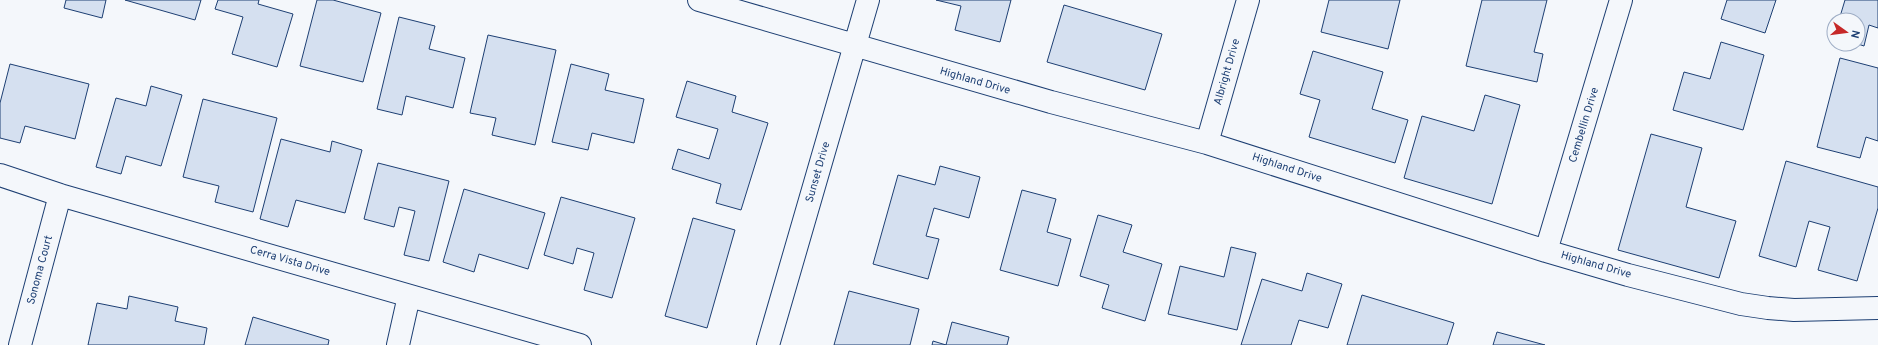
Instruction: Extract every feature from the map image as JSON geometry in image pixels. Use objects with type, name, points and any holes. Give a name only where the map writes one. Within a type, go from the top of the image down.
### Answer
[{"type":"street","name":"Highland Drive","points":[[699,0],[1050,102],[1207,143],[1546,251],[1628,275],[1741,304],[1794,310],[1878,308]]},
{"type":"street","name":"Sunset Drive","points":[[768,345],[868,0]]},
{"type":"street","name":"Albright Drive","points":[[1207,143],[1248,0]]},
{"type":"street","name":"Cembellin Drive","points":[[1546,251],[1621,0]]},
{"type":"street","name":"Cerra Vista Drive","points":[[0,175],[60,195],[580,345]]},
{"type":"street","name":"Sonoma Court","points":[[20,345],[60,195]]},
{"type":"street","points":[[398,345],[408,296]]},
{"type":"building","points":[[66,0],[106,0],[102,18],[64,8]]},
{"type":"building","points":[[125,0],[201,0],[195,20]]},
{"type":"building","points":[[218,0],[259,0],[258,4],[293,14],[277,67],[232,54],[243,17],[215,9]]},
{"type":"building","points":[[317,0],[333,0],[381,13],[363,82],[300,66]]},
{"type":"building","points":[[936,0],[1011,0],[1000,42],[955,30],[961,6]]},
{"type":"building","points":[[1329,0],[1400,0],[1388,49],[1321,32]]},
{"type":"building","points":[[1482,0],[1547,0],[1534,52],[1543,54],[1537,82],[1466,66]]},
{"type":"building","points":[[1727,0],[1776,0],[1765,33],[1721,19]]},
{"type":"building","points":[[1845,0],[1878,0],[1878,28],[1869,25],[1866,38],[1866,12],[1841,12]]},
{"type":"building","points":[[1064,5],[1162,34],[1145,90],[1047,62]]},
{"type":"building","points":[[399,17],[435,26],[429,49],[465,58],[453,108],[406,96],[402,115],[377,109]]},
{"type":"building","points":[[488,35],[556,50],[535,145],[492,135],[496,118],[470,113]]},
{"type":"building","points":[[1721,42],[1764,55],[1743,130],[1673,110],[1684,72],[1710,79]]},
{"type":"building","points":[[1313,51],[1383,72],[1372,109],[1408,120],[1395,163],[1309,137],[1320,100],[1300,94]]},
{"type":"building","points":[[1840,58],[1878,68],[1878,141],[1866,137],[1860,158],[1817,147]]},
{"type":"building","points":[[10,64],[89,84],[75,139],[25,126],[20,143],[0,138],[0,103]]},
{"type":"building","points":[[571,64],[609,74],[605,90],[644,99],[634,143],[592,133],[588,150],[552,142]]},
{"type":"building","points":[[687,81],[736,96],[732,112],[768,123],[741,210],[716,203],[721,184],[672,169],[678,149],[709,159],[718,129],[676,117]]},
{"type":"building","points":[[151,86],[182,95],[161,166],[126,156],[121,174],[96,167],[116,98],[146,106]]},
{"type":"building","points":[[1485,95],[1520,105],[1492,204],[1404,178],[1422,116],[1474,131]]},
{"type":"building","points":[[203,99],[277,118],[253,212],[215,202],[219,186],[183,177]]},
{"type":"building","points":[[1651,134],[1702,148],[1686,207],[1736,221],[1719,278],[1618,250]]},
{"type":"building","points":[[281,139],[330,152],[332,141],[362,150],[345,213],[296,200],[288,227],[260,219]]},
{"type":"building","points":[[1786,161],[1878,187],[1878,208],[1857,281],[1818,270],[1830,227],[1809,221],[1796,267],[1759,256]]},
{"type":"building","points":[[378,163],[449,181],[429,261],[404,255],[415,211],[399,207],[394,227],[364,219]]},
{"type":"building","points":[[940,166],[980,177],[969,218],[934,208],[926,236],[939,239],[928,279],[873,264],[898,175],[935,185]]},
{"type":"building","points":[[464,189],[545,213],[528,269],[479,254],[474,272],[443,262]]},
{"type":"building","points":[[1022,190],[1056,199],[1047,232],[1071,239],[1058,286],[1000,270]]},
{"type":"building","points":[[561,197],[635,218],[612,298],[584,290],[594,253],[577,248],[573,264],[544,255]]},
{"type":"building","points":[[1098,215],[1132,225],[1123,252],[1162,264],[1145,321],[1102,308],[1109,285],[1080,276]]},
{"type":"building","points":[[693,218],[735,230],[707,328],[665,316]]},
{"type":"building","points":[[1231,247],[1256,253],[1237,330],[1168,314],[1180,266],[1224,277]]},
{"type":"building","points":[[1307,273],[1342,284],[1328,328],[1299,320],[1291,345],[1241,345],[1262,279],[1302,291]]},
{"type":"building","points":[[849,291],[919,309],[910,345],[834,345]]},
{"type":"building","points":[[1362,295],[1454,323],[1447,345],[1347,345]]},
{"type":"building","points":[[129,296],[178,307],[175,321],[207,328],[204,345],[88,345],[97,303],[127,309]]},
{"type":"building","points":[[253,317],[329,340],[328,345],[245,345]]},
{"type":"building","points":[[952,322],[1009,337],[1007,345],[946,345]]},
{"type":"building","points":[[1497,332],[1545,345],[1493,345]]},
{"type":"building","points":[[933,341],[946,345],[932,345]]}]
